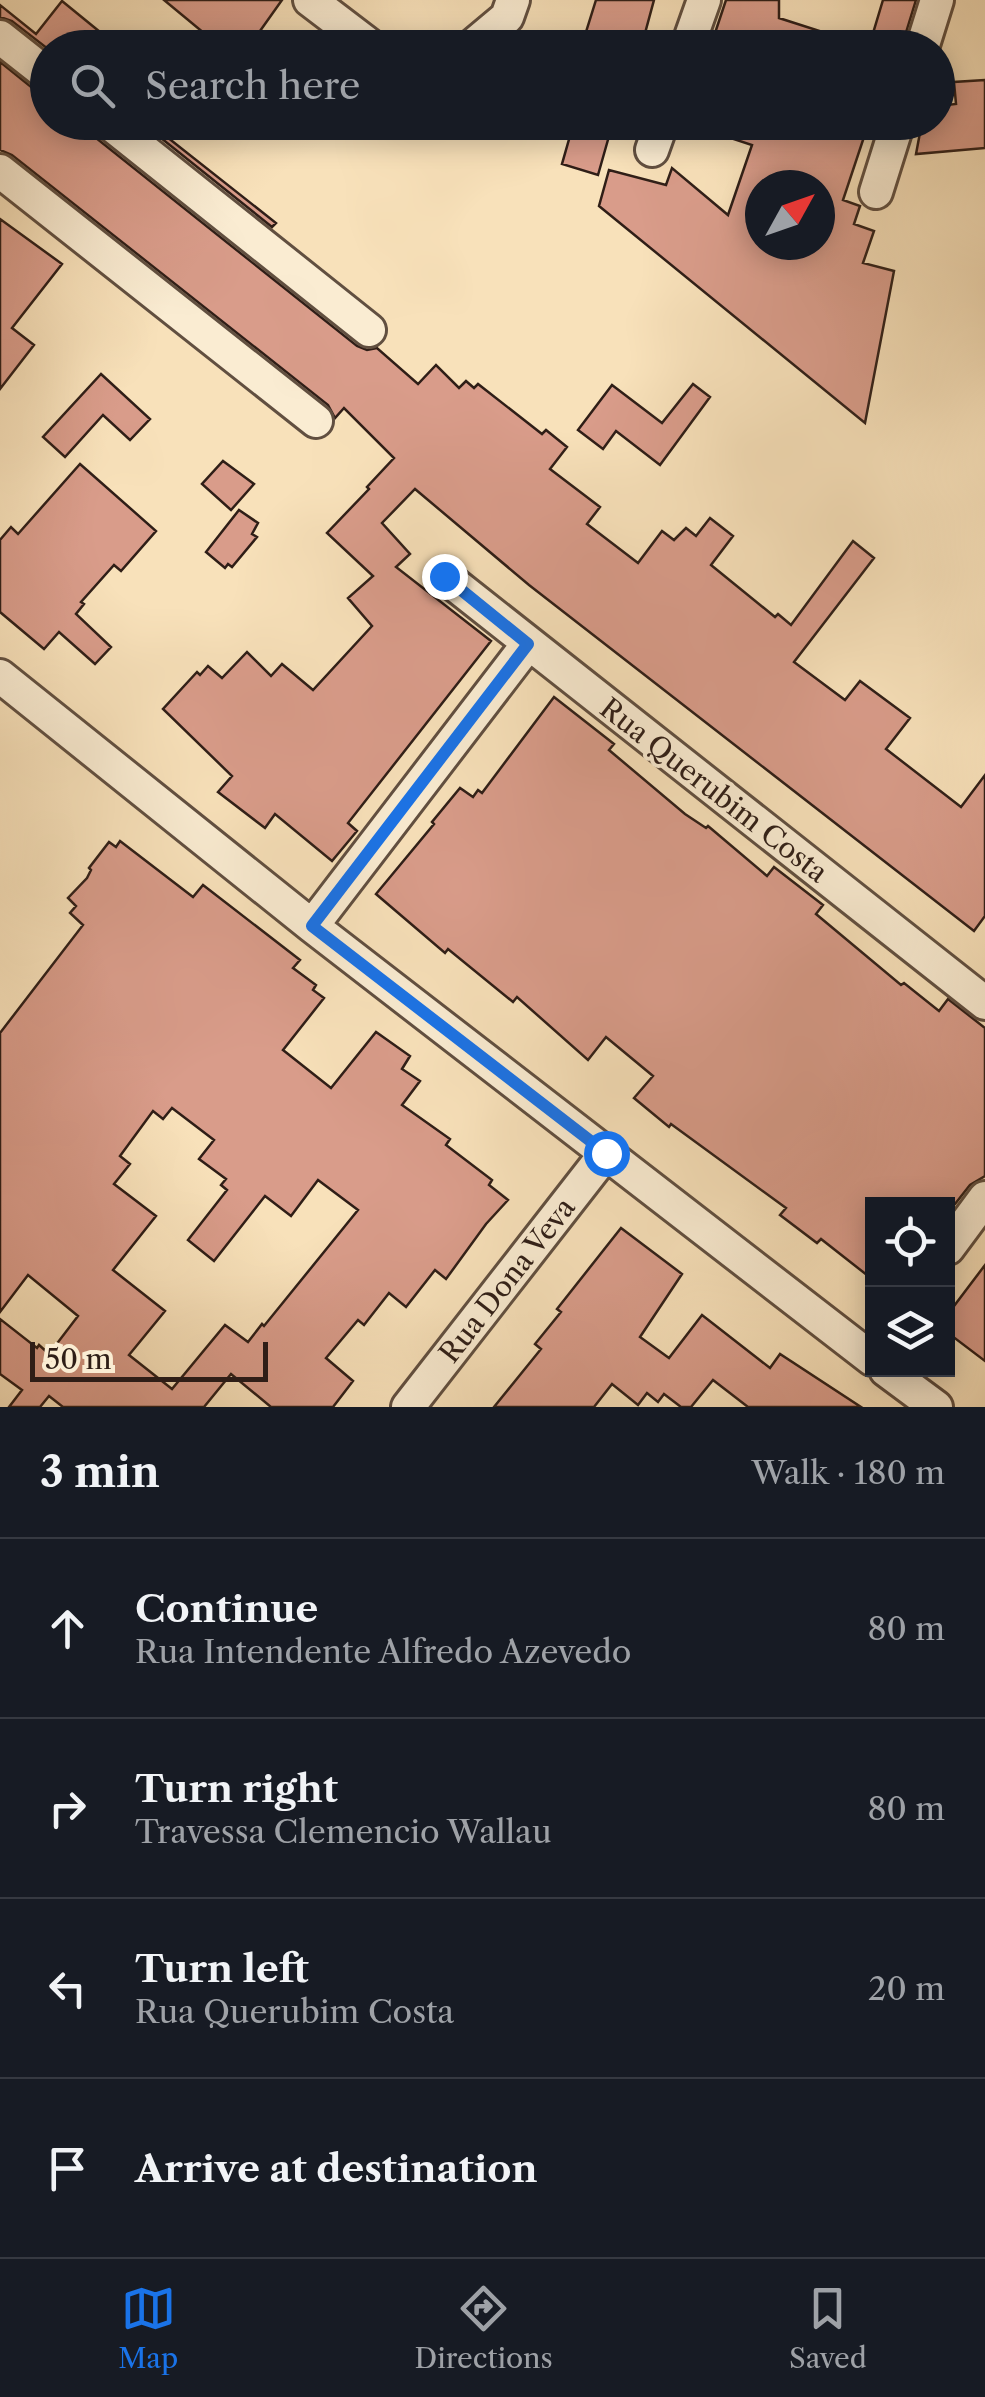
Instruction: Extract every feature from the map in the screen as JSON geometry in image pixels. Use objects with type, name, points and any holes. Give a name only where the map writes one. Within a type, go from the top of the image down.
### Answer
[{"type":"street","points":[[310,0],[349,30]]},
{"type":"street","points":[[491,30],[506,17],[513,0]]},
{"type":"street","points":[[693,30],[704,0]]},
{"type":"street","points":[[928,30],[937,0]]},
{"type":"street","points":[[0,37],[30,61]]},
{"type":"street","points":[[131,140],[369,330]]},
{"type":"street","points":[[876,192],[892,140]]},
{"type":"street","points":[[0,171],[316,421]]},
{"type":"street","name":"Rua Querubim Costa","points":[[444,576],[985,1002]]},
{"type":"street","points":[[312,926],[528,644]]},
{"type":"street","points":[[0,676],[312,926],[865,1350]]},
{"type":"street","name":"Rua Dona Veva","points":[[408,1407],[606,1153]]},
{"type":"street","points":[[955,1239],[985,1198]]},
{"type":"street","points":[[899,1377],[936,1407]]},
{"type":"building","points":[[164,0],[282,0],[261,30],[200,30]]},
{"type":"building","points":[[596,0],[654,0],[646,30],[587,30]]},
{"type":"building","points":[[726,0],[779,0],[779,18],[816,30],[716,30]]},
{"type":"building","points":[[883,0],[916,0],[907,30],[874,30]]},
{"type":"building","points":[[62,1],[98,30],[39,30]]},
{"type":"building","points":[[0,5],[31,30],[30,35],[0,17]]},
{"type":"building","points":[[0,62],[30,86],[30,140],[99,140],[357,346],[377,348],[418,384],[436,365],[459,388],[466,381],[474,388],[478,384],[542,434],[546,430],[567,447],[550,469],[600,507],[587,524],[638,563],[662,531],[674,540],[686,528],[696,536],[710,518],[733,536],[711,565],[775,617],[778,614],[791,625],[853,541],[874,558],[794,662],[845,700],[860,681],[910,718],[886,749],[961,807],[985,775],[985,916],[974,931],[529,585],[415,489],[382,523],[410,554],[396,567],[491,641],[348,823],[357,831],[332,861],[275,814],[265,828],[218,792],[232,776],[163,709],[197,672],[200,675],[208,666],[222,678],[247,652],[271,676],[282,664],[313,690],[372,626],[348,598],[373,576],[327,533],[394,458],[344,408],[335,418],[328,405],[12,155],[0,150]]},
{"type":"building","points":[[985,80],[985,148],[916,154],[919,140],[955,140],[955,82]]},
{"type":"building","points":[[163,140],[171,140],[276,223],[272,227]]},
{"type":"building","points":[[569,140],[608,140],[598,175],[562,164]]},
{"type":"building","points":[[737,140],[863,140],[843,200],[860,206],[854,224],[874,231],[863,263],[894,271],[865,423],[599,206],[609,170],[666,185],[672,168],[728,215],[752,145]]},
{"type":"building","points":[[0,219],[62,264],[12,328],[34,345],[0,389]]},
{"type":"building","points":[[101,374],[150,419],[130,440],[103,415],[65,457],[43,437]]},
{"type":"building","points":[[693,384],[710,397],[660,465],[616,431],[603,449],[578,430],[612,385],[662,423]]},
{"type":"building","points":[[223,461],[254,484],[231,510],[202,484]]},
{"type":"building","points":[[80,464],[156,531],[121,571],[114,565],[81,602],[84,604],[76,614],[111,647],[95,664],[59,632],[44,649],[0,612],[0,540],[11,527],[18,534]]},
{"type":"building","points":[[239,510],[258,523],[252,534],[257,537],[232,567],[228,564],[225,568],[206,552]]},
{"type":"building","points":[[554,697],[614,744],[609,750],[685,814],[708,826],[767,876],[774,867],[823,905],[816,914],[901,985],[904,983],[939,1011],[948,999],[985,1028],[985,1176],[970,1185],[955,1204],[955,1197],[865,1197],[865,1274],[821,1239],[817,1243],[780,1215],[786,1208],[634,1098],[653,1076],[606,1037],[588,1060],[517,997],[513,1002],[448,949],[445,953],[376,894],[460,788],[473,797],[478,790],[482,793]]},
{"type":"building","points":[[120,841],[193,897],[203,885],[300,960],[293,968],[316,985],[313,990],[324,998],[283,1050],[331,1088],[376,1032],[410,1056],[402,1069],[420,1081],[402,1105],[450,1139],[446,1145],[492,1180],[489,1185],[508,1200],[446,1279],[435,1270],[406,1307],[389,1293],[364,1325],[358,1320],[326,1358],[353,1381],[333,1407],[271,1407],[231,1374],[204,1407],[63,1407],[49,1396],[40,1407],[9,1407],[22,1390],[0,1374],[0,1319],[49,1354],[78,1316],[28,1275],[0,1312],[0,1033],[83,925],[70,913],[76,906],[68,898],[87,878],[89,868],[109,842],[116,847]],"holes":[[[172,1108],[214,1140],[199,1159],[226,1179],[221,1185],[227,1190],[188,1240],[214,1261],[265,1196],[291,1216],[318,1180],[358,1210],[248,1342],[225,1325],[172,1389],[129,1355],[165,1311],[113,1270],[156,1216],[114,1184],[130,1164],[120,1156],[153,1111],[163,1119]]]},
{"type":"building","points":[[621,1228],[682,1274],[640,1337],[669,1358],[702,1315],[770,1368],[780,1354],[861,1407],[748,1407],[713,1380],[691,1407],[681,1407],[664,1394],[658,1402],[647,1393],[638,1405],[612,1384],[594,1407],[494,1407],[541,1349],[535,1344],[561,1312],[557,1309]]},
{"type":"building","points":[[985,1265],[985,1361],[955,1338],[955,1305]]},
{"type":"route","points":[[444,576],[528,644],[312,926],[606,1153]]}]
